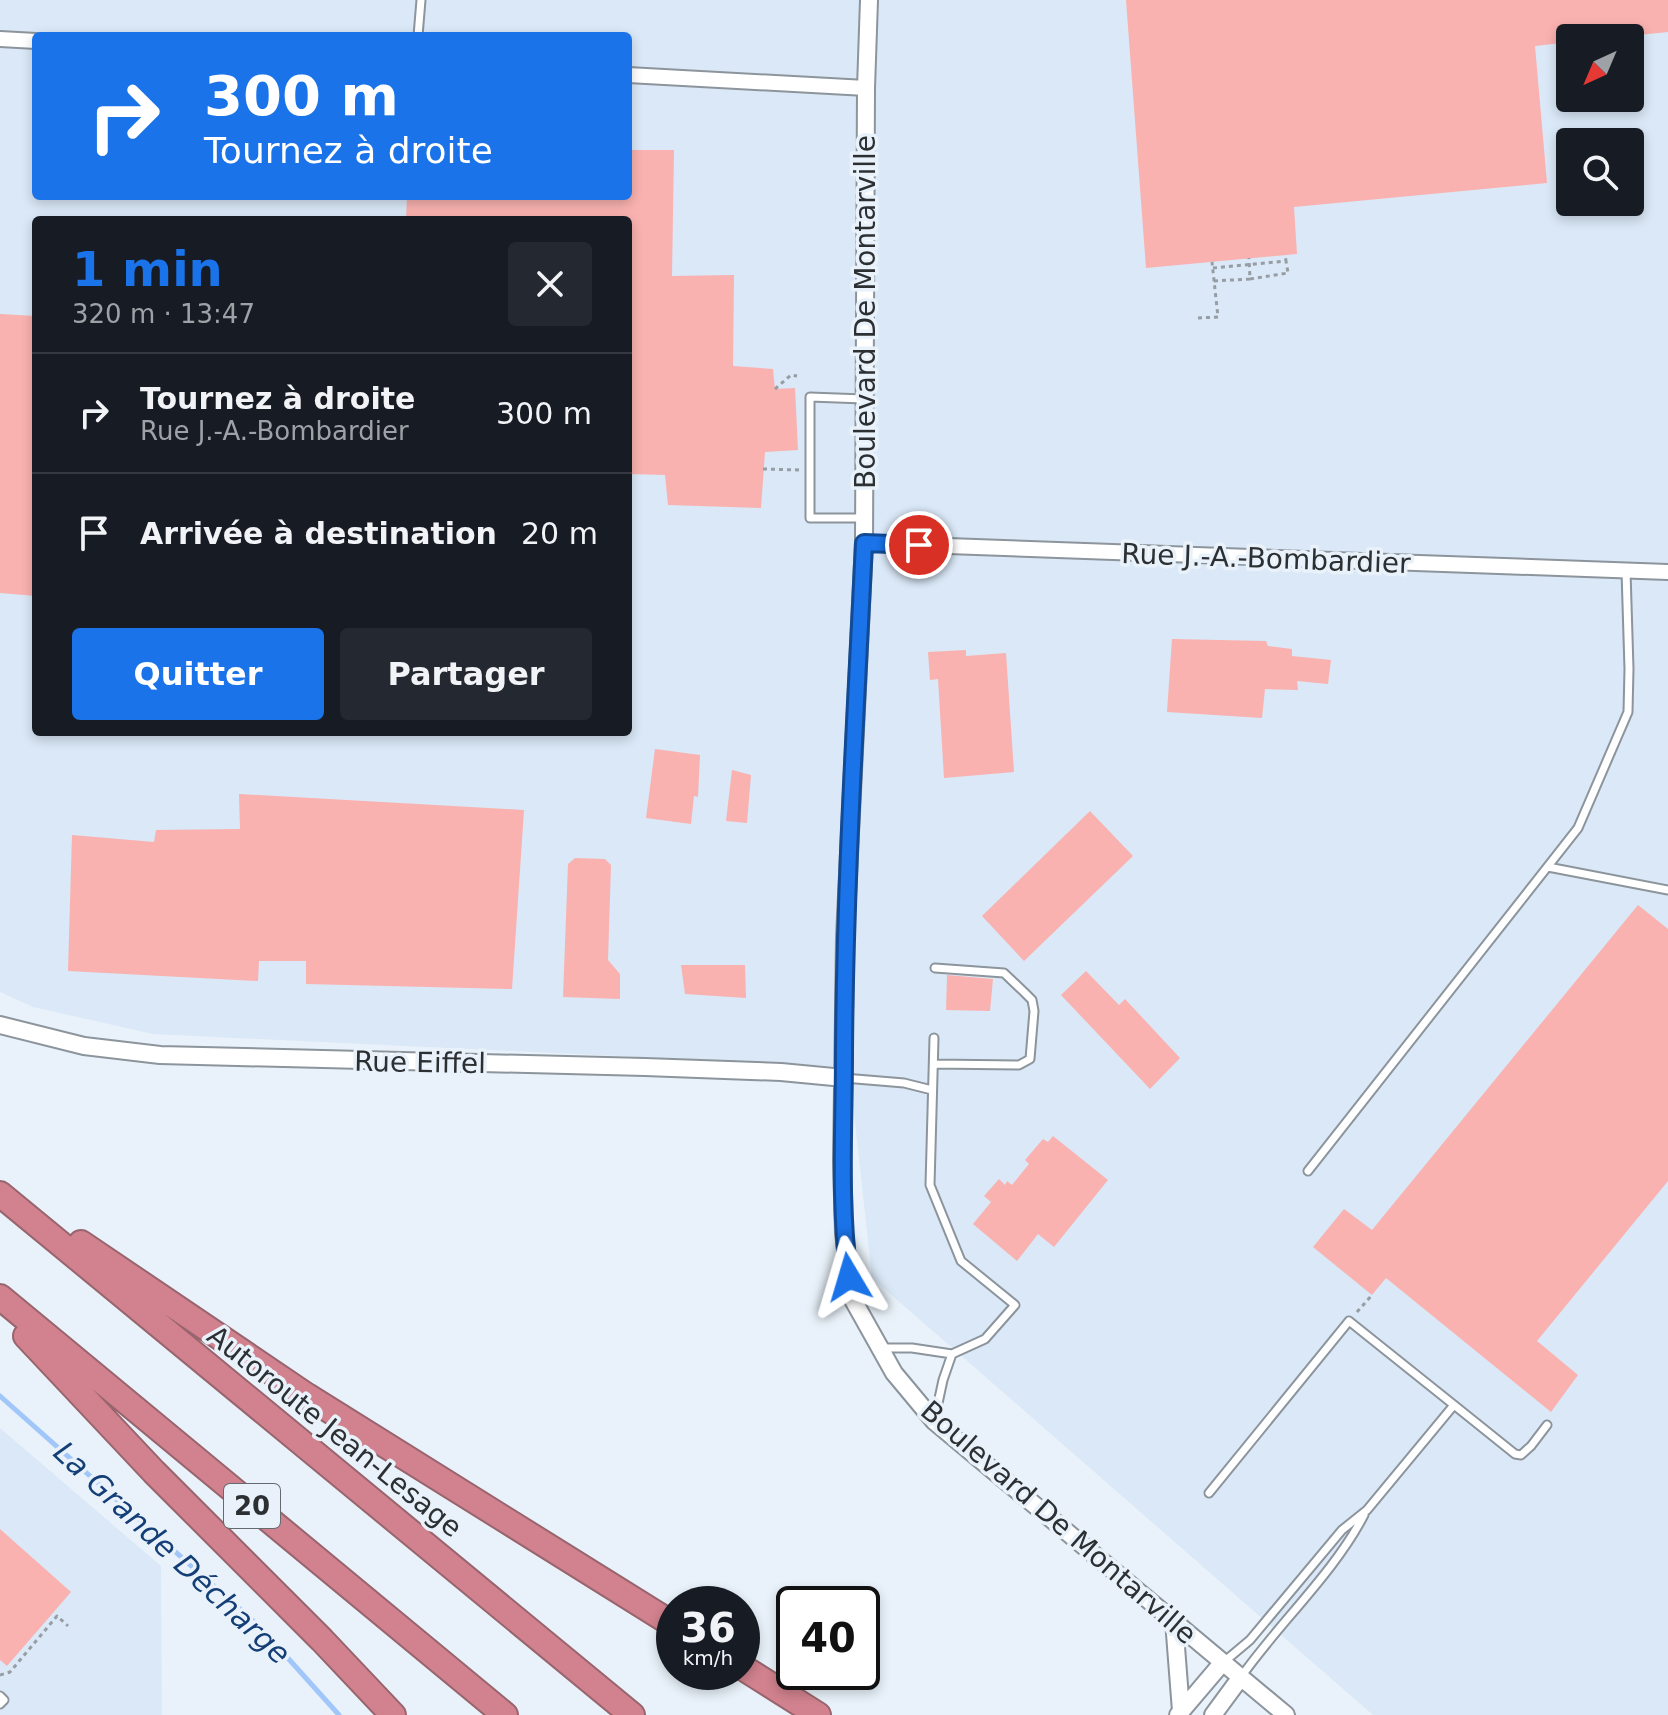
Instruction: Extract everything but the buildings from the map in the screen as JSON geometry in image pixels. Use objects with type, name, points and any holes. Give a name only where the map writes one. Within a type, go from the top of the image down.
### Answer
[{"type":"highway","points":[[0,1188],[307,1396],[656,1614]]},
{"type":"highway","name":"Autoroute Jean-Lesage","points":[[0,1194],[632,1715]]},
{"type":"highway","name":"20","points":[[0,1297],[505,1715]]},
{"type":"highway","points":[[0,1309],[154,1472],[393,1715]]},
{"type":"highway","points":[[760,1678],[818,1715]]},
{"type":"street","name":"Boulevard De Montarville","points":[[869,0],[864,543],[845,937],[842,1162],[844,1233],[852,1298],[894,1373],[934,1421],[1241,1677],[1280,1714]]},
{"type":"street","points":[[0,39],[32,41]]},
{"type":"street","points":[[632,75],[866,88]]},
{"type":"street","name":"Rue J.-A.-Bombardier","points":[[864,543],[1668,572]]},
{"type":"street","name":"Rue Eiffel","points":[[0,1025],[56,1041],[148,1054],[645,1067],[781,1072],[844,1078]]},
{"type":"street","points":[[1174,1621],[1179,1713]]},
{"type":"street","name":"Boulevard De Montarville","points":[[1179,1713],[1223,1662]]},
{"type":"street","points":[[1213,1715],[1241,1677]]},
{"type":"lane","points":[[418,32],[421,0]]},
{"type":"lane","points":[[864,399],[810,397],[810,518],[864,518]]},
{"type":"lane","points":[[1308,1171],[1578,828],[1628,712],[1626,571]]},
{"type":"lane","points":[[1548,867],[1668,890]]},
{"type":"lane","points":[[934,1064],[1026,1063],[1030,1059],[1034,1011],[1032,1000],[1004,973],[935,968]]},
{"type":"lane","points":[[880,1348],[912,1348],[952,1354],[985,1339],[1015,1305],[961,1261],[930,1185],[934,1038]]},
{"type":"lane","points":[[844,1078],[904,1083],[932,1090]]},
{"type":"lane","points":[[1209,1493],[1349,1321],[1515,1454],[1526,1452],[1547,1425]]},
{"type":"lane","points":[[934,1421],[952,1354]]},
{"type":"lane","points":[[1241,1677],[1260,1649],[1352,1538],[1367,1510],[1454,1405]]},
{"type":"lane","points":[[1223,1662],[1250,1640],[1342,1530],[1367,1510]]},
{"type":"lane","points":[[0,1696],[4,1700],[0,1704]]},
{"type":"path","points":[[1214,281],[1288,273],[1285,255]]},
{"type":"path","points":[[1249,258],[1250,279]]},
{"type":"path","points":[[1213,268],[1286,261]]},
{"type":"path","points":[[1198,318],[1218,317],[1212,262]]},
{"type":"path","points":[[775,389],[791,375],[797,376]]},
{"type":"path","points":[[763,469],[810,471]]},
{"type":"path","points":[[1349,1321],[1372,1295]]},
{"type":"path","points":[[0,1675],[10,1672],[57,1616],[68,1626]]},
{"type":"shaded area","points":[[0,0],[1668,0],[1668,1715],[1373,1715],[872,1278],[849,1067],[153,1034],[33,1007],[0,992]]},
{"type":"shaded area","points":[[0,1428],[161,1566],[162,1715],[0,1715]]},
{"type":"waterway","name":"La Grande Décharge","points":[[0,1396],[260,1627],[339,1715]]},
{"type":"route","points":[[849,1277],[842,1162],[845,937],[864,543],[919,545]]}]
